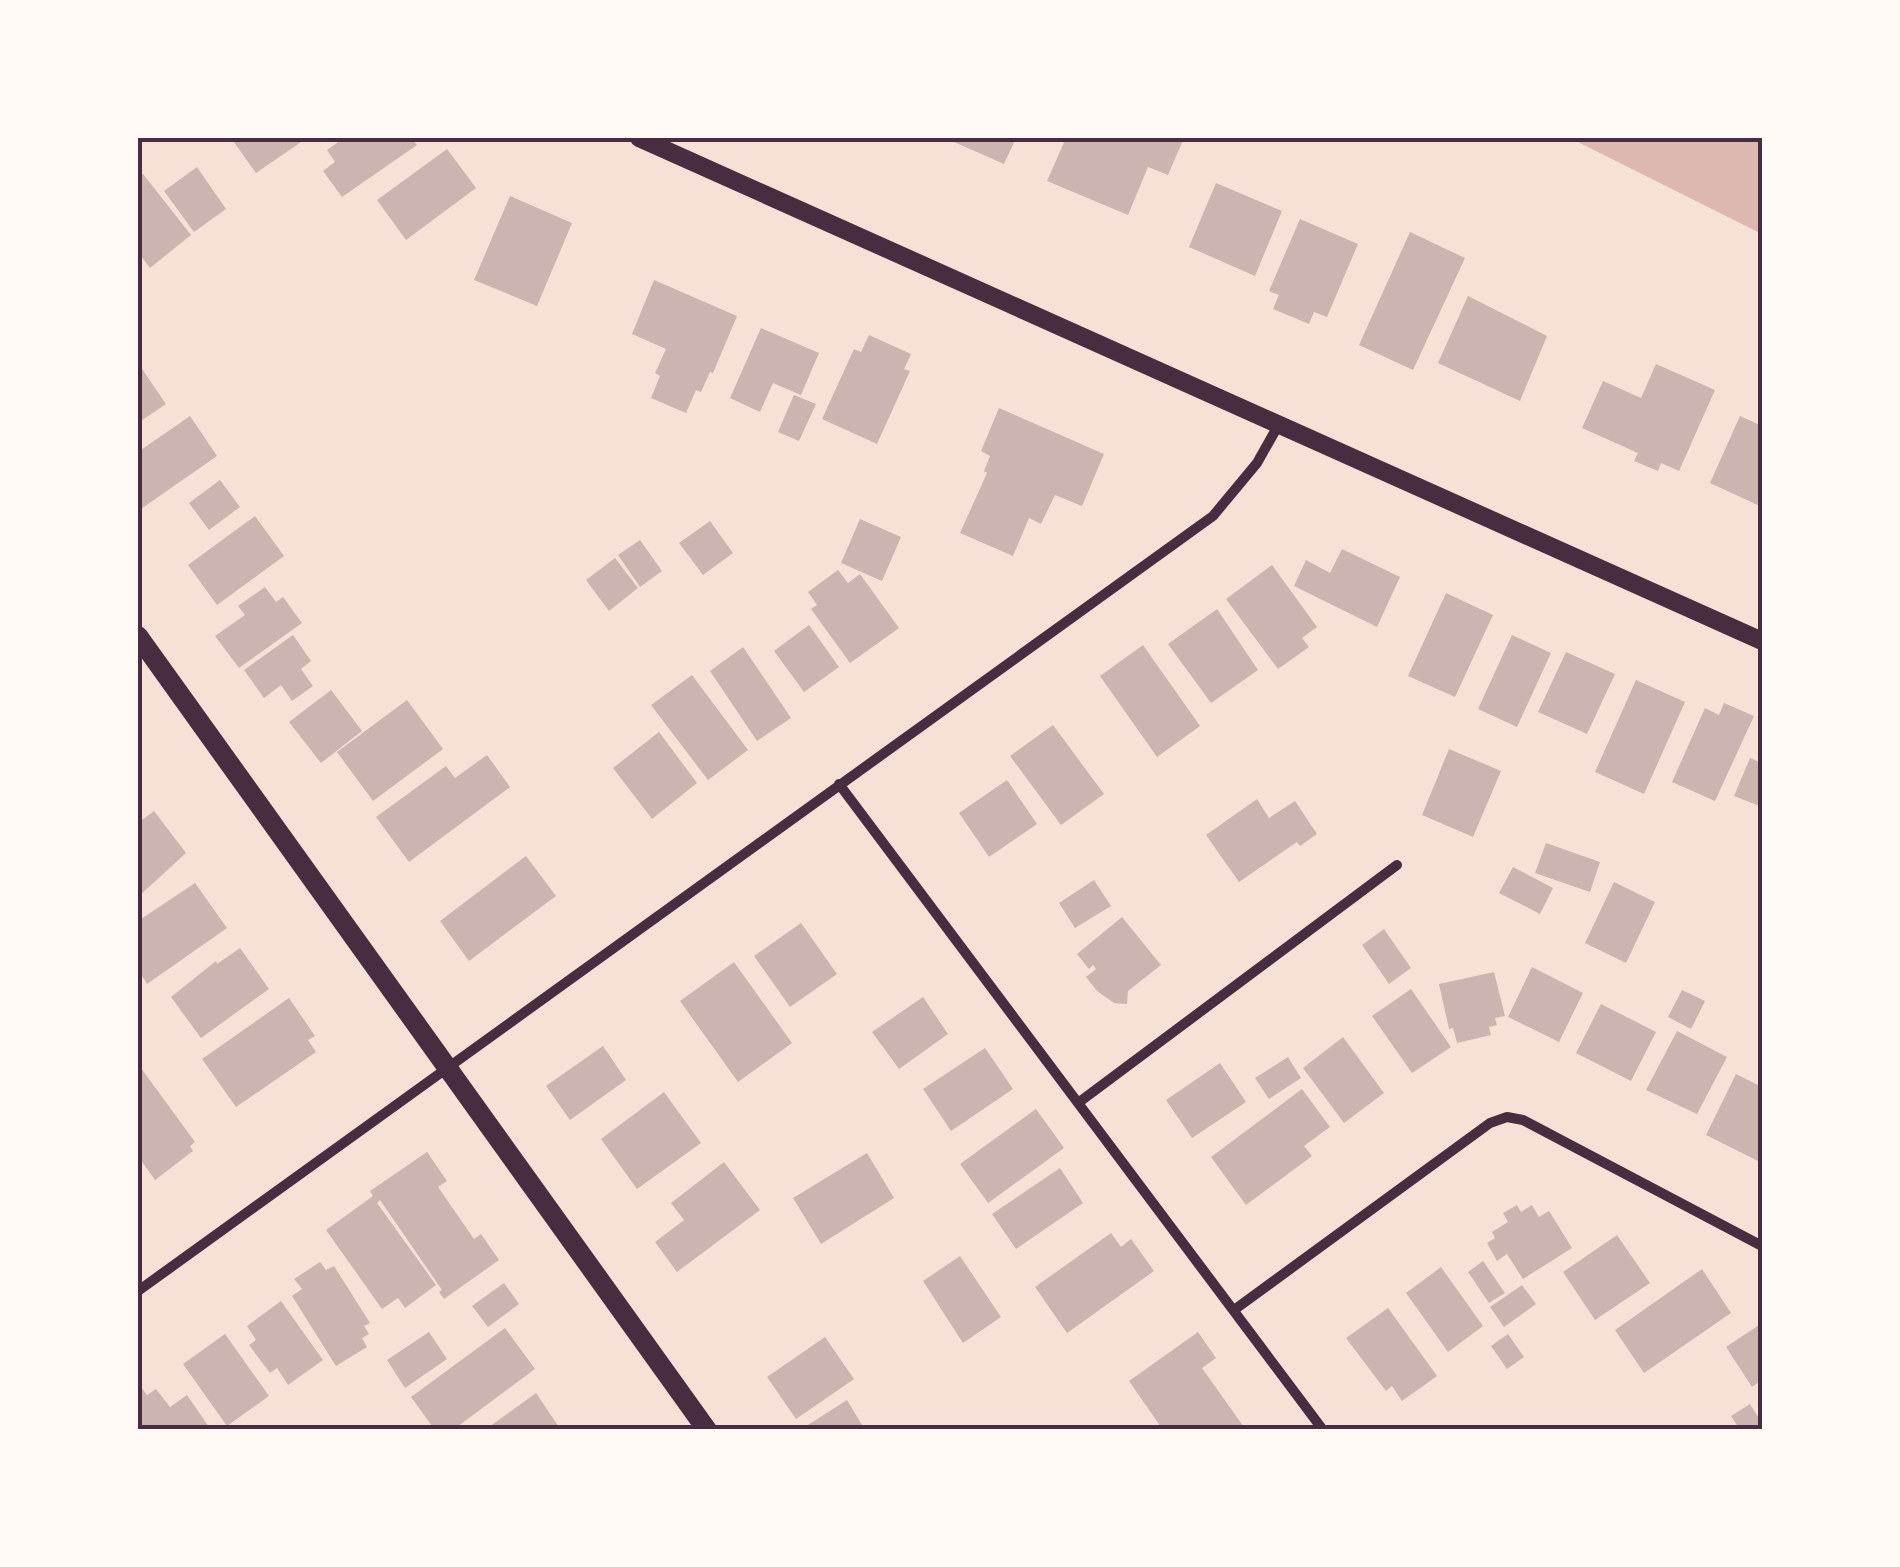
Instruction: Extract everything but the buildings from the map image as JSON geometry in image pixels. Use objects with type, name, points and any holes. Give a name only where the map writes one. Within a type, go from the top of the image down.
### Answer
[{"type":"main road","points":[[138,636],[707,1430]]},
{"type":"street","points":[[639,138],[1762,641]]},
{"type":"street","points":[[138,1291],[1213,516],[1256,464],[1279,424]]},
{"type":"street","points":[[839,784],[1323,1430]]},
{"type":"street","points":[[1078,1103],[1398,865]]},
{"type":"street","points":[[1234,1310],[1490,1123],[1506,1117],[1524,1120],[1762,1246]]},
{"type":"shaded area","points":[[1570,138],[1762,138],[1762,234]]}]
